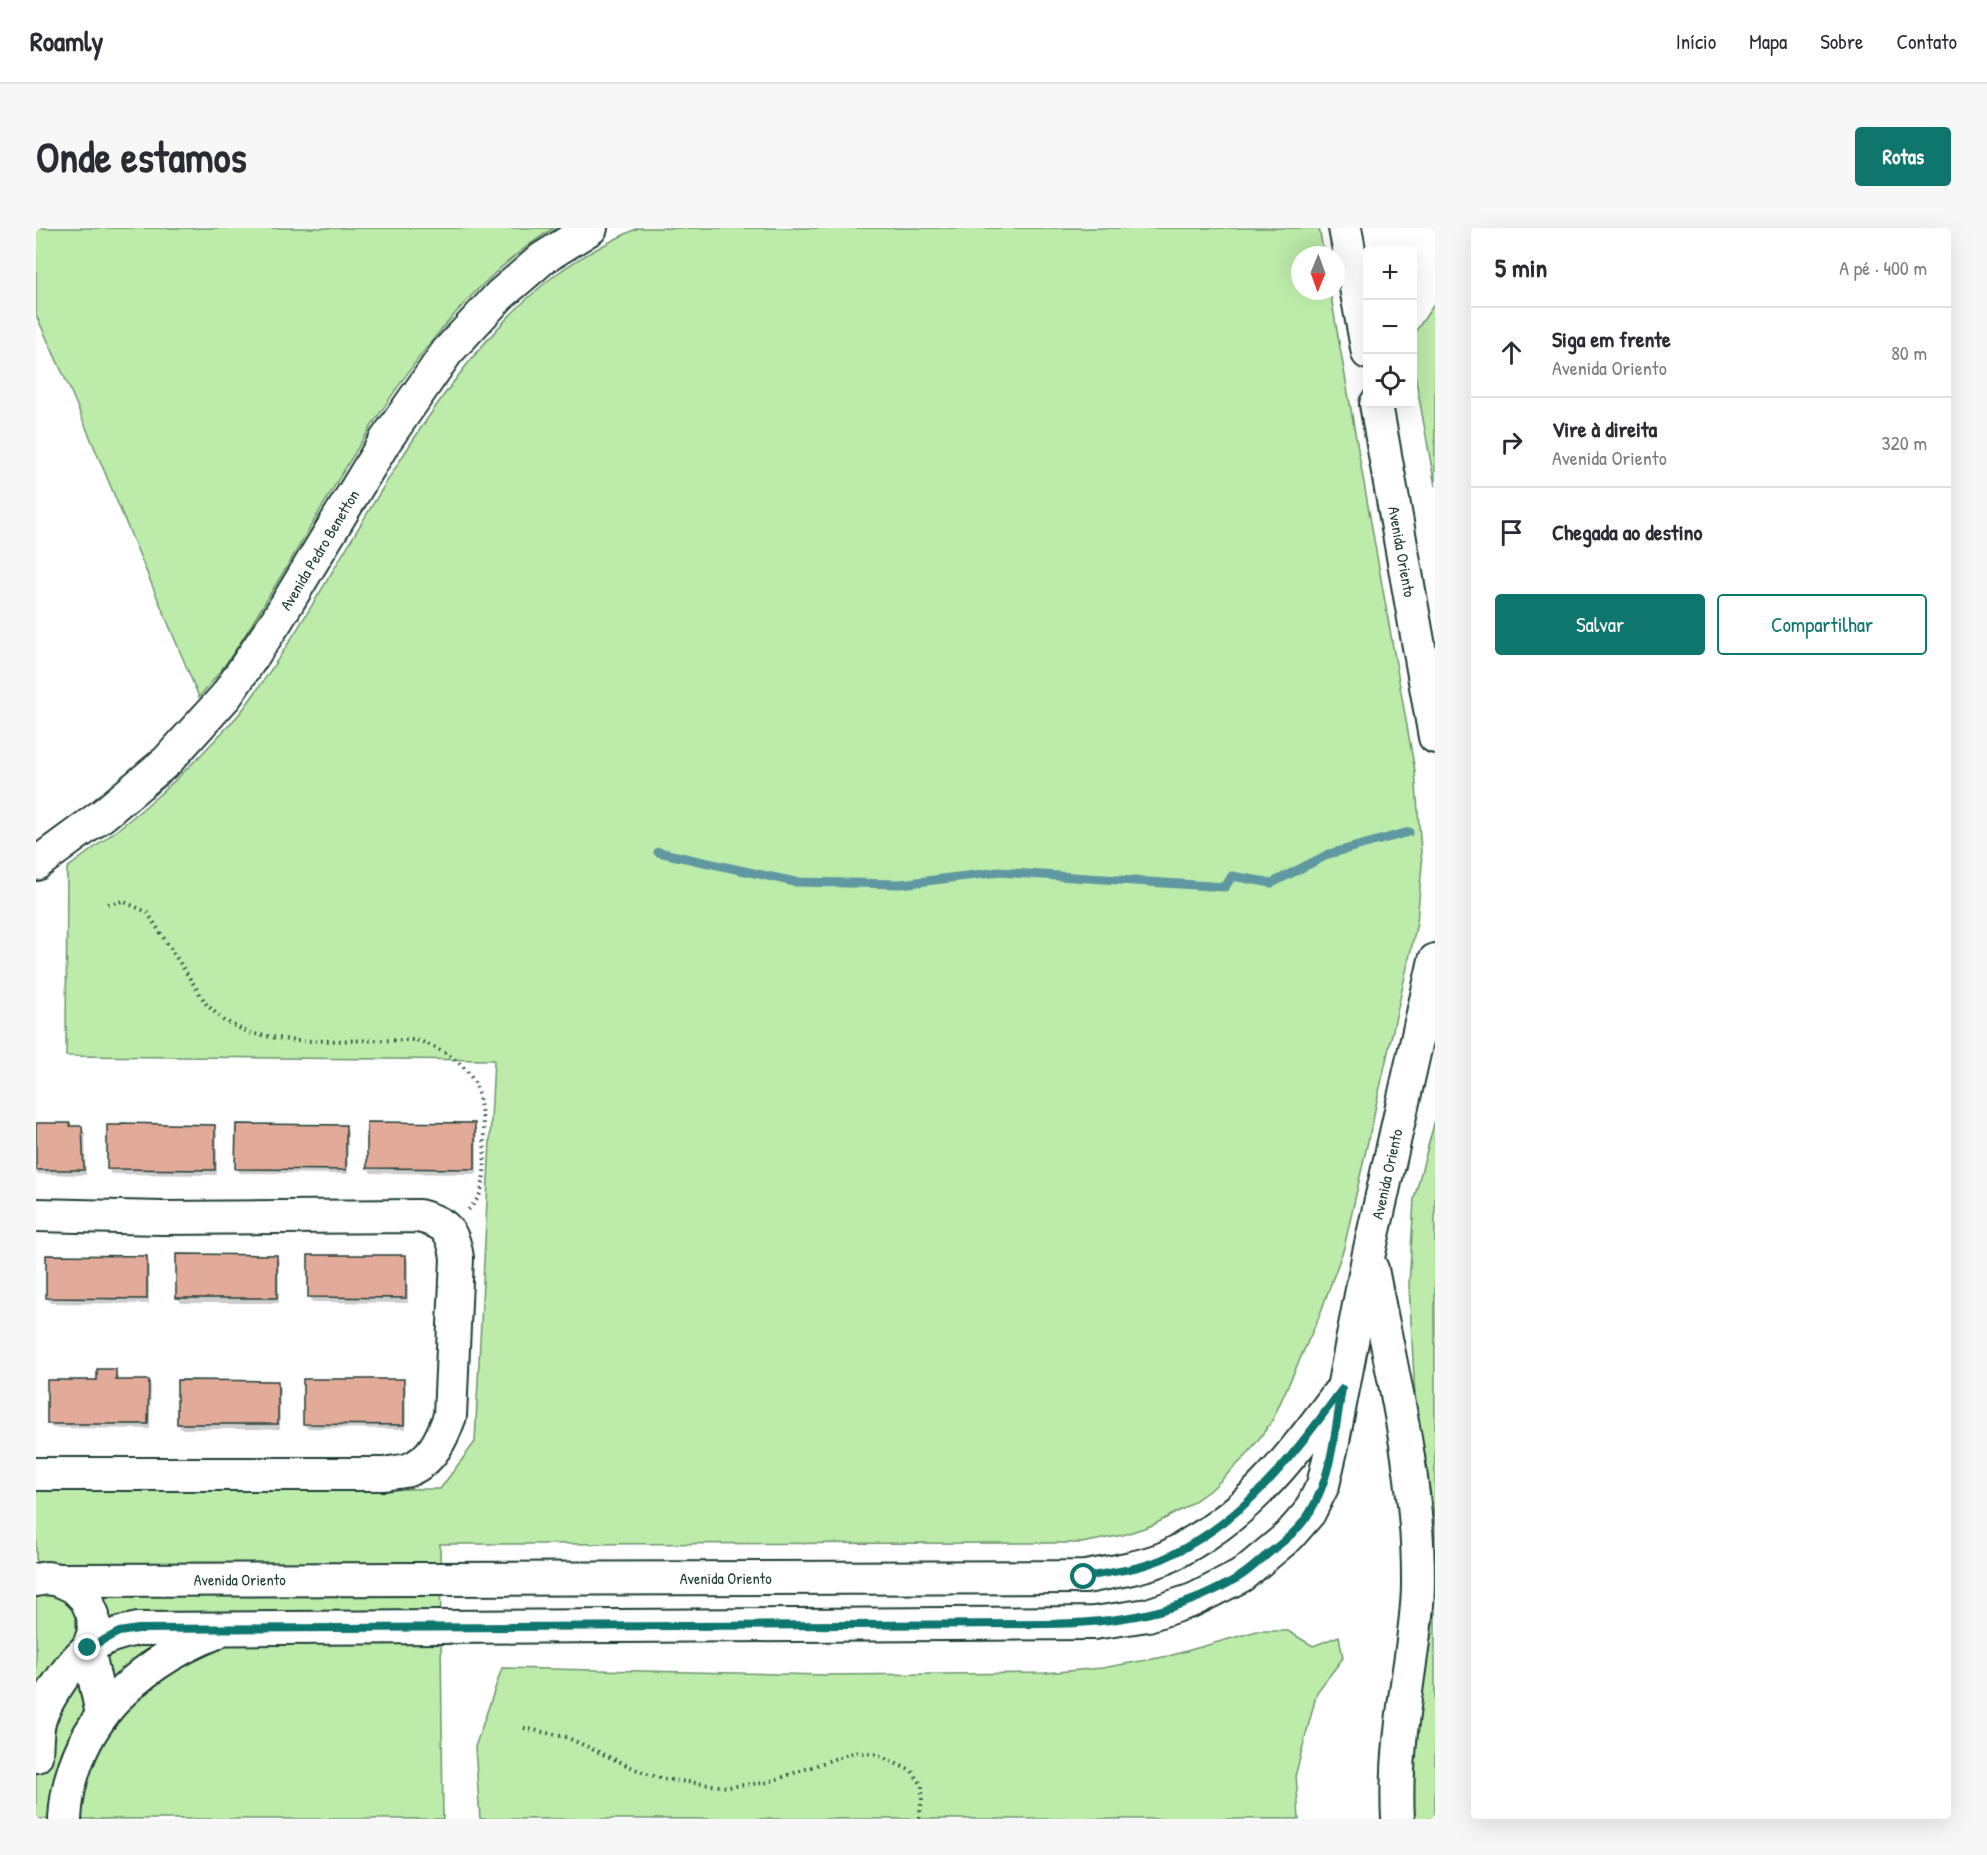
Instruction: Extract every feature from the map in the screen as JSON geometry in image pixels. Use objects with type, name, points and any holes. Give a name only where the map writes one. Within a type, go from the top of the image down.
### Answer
[{"type":"street","name":"Avenida Pedro Benetton","points":[[36,864],[104,814],[167,760],[226,696],[277,620],[385,441],[447,352],[500,295],[543,258],[591,228]]},
{"type":"street","points":[[1345,228],[1363,326]]},
{"type":"street","name":"Avenida Oriento","points":[[1377,408],[1435,737]]},
{"type":"street","name":"Avenida Oriento","points":[[36,1756],[40,1719],[57,1687],[82,1656],[119,1632],[138,1629],[1094,1623],[1148,1615],[1193,1600],[1240,1576],[1289,1536],[1309,1513],[1323,1485],[1369,1253],[1435,960]]},
{"type":"street","points":[[36,1215],[162,1218],[419,1216],[438,1221],[448,1230],[455,1243],[457,1258],[450,1416],[441,1440],[427,1458],[408,1470],[384,1474],[36,1474]]},
{"type":"street","points":[[1369,1253],[1409,1456],[1418,1531],[1419,1586],[1398,1746],[1396,1785],[1398,1819]]},
{"type":"street","name":"Avenida Oriento","points":[[48,1580],[1084,1577],[1132,1569],[1168,1557],[1201,1538],[1235,1514],[1273,1478],[1342,1389]]},
{"type":"street","points":[[36,1670],[59,1671],[82,1656],[94,1632],[93,1615],[86,1599],[74,1587],[48,1580]]},
{"type":"street","name":"Avenida Oriento","points":[[64,1819],[70,1778],[82,1747],[102,1714],[140,1675],[173,1651],[227,1628]]},
{"type":"street","points":[[82,1656],[102,1714]]},
{"type":"street","points":[[40,1719],[70,1778]]},
{"type":"path","points":[[108,904],[122,901],[147,912],[207,1005],[223,1020],[249,1033],[295,1041],[416,1040],[432,1045],[450,1055],[474,1082],[480,1098],[483,1117],[483,1180],[481,1193],[471,1208],[448,1230]]},
{"type":"path","points":[[524,1728],[566,1737],[644,1773],[663,1779],[728,1787],[769,1782],[854,1752],[875,1754],[912,1771],[922,1785],[919,1819]]},
{"type":"green space","points":[[36,228],[554,228],[510,260],[470,297],[434,339],[400,384],[369,431],[244,637],[199,697],[69,387],[36,315]]},
{"type":"green space","points":[[638,228],[1319,228],[1322,246],[1291,246],[1291,300],[1332,300],[1415,771],[1422,864],[1417,923],[1344,1248],[1319,1317],[1272,1421],[1247,1455],[1213,1488],[1183,1509],[1153,1525],[1123,1535],[1082,1543],[440,1544],[443,1819],[36,1819],[36,1489],[440,1489],[475,1442],[494,1060],[66,1056],[67,868],[125,824],[162,792],[241,712],[294,635],[385,483],[447,391],[489,338],[537,289],[595,250]]},
{"type":"green space","points":[[1435,303],[1435,486],[1417,386],[1417,329]]},
{"type":"green space","points":[[1435,1120],[1435,1560],[1434,1513],[1416,1415],[1409,1285],[1414,1199]]},
{"type":"green space","points":[[1435,1609],[1435,1819],[1411,1819],[1415,1740]]},
{"type":"green space","points":[[1257,1631],[1288,1631],[1313,1646],[1339,1636],[1343,1658],[1317,1692],[1296,1773],[1299,1819],[480,1819],[475,1747],[502,1668],[827,1675],[1045,1673],[1102,1668],[1169,1656]]},
{"type":"building","points":[[367,1122],[475,1123],[475,1169],[367,1168]]},
{"type":"building","points":[[36,1123],[70,1123],[70,1126],[82,1126],[84,1170],[36,1170]]},
{"type":"building","points":[[121,1123],[215,1125],[215,1170],[107,1169],[107,1125],[121,1125]]},
{"type":"building","points":[[236,1124],[346,1125],[346,1170],[235,1169]]},
{"type":"building","points":[[176,1254],[277,1255],[277,1298],[176,1298]]},
{"type":"building","points":[[46,1255],[147,1256],[147,1299],[46,1298]]},
{"type":"building","points":[[308,1255],[406,1255],[406,1298],[308,1297]]},
{"type":"building","points":[[97,1369],[116,1369],[116,1380],[149,1380],[148,1424],[47,1424],[47,1380],[97,1380]]},
{"type":"building","points":[[303,1379],[404,1379],[404,1425],[303,1424]]},
{"type":"building","points":[[177,1380],[278,1381],[278,1424],[177,1424]]},
{"type":"waterway","points":[[658,852],[795,882],[901,884],[999,872],[1225,887],[1232,876],[1272,883],[1329,854],[1409,832]]},
{"type":"route","points":[[88,1648],[119,1632],[138,1629],[1046,1624],[1094,1623],[1148,1615],[1193,1600],[1240,1576],[1289,1536],[1309,1513],[1323,1485],[1342,1389],[1273,1478],[1235,1514],[1201,1538],[1168,1557],[1132,1569],[1084,1577]]}]
